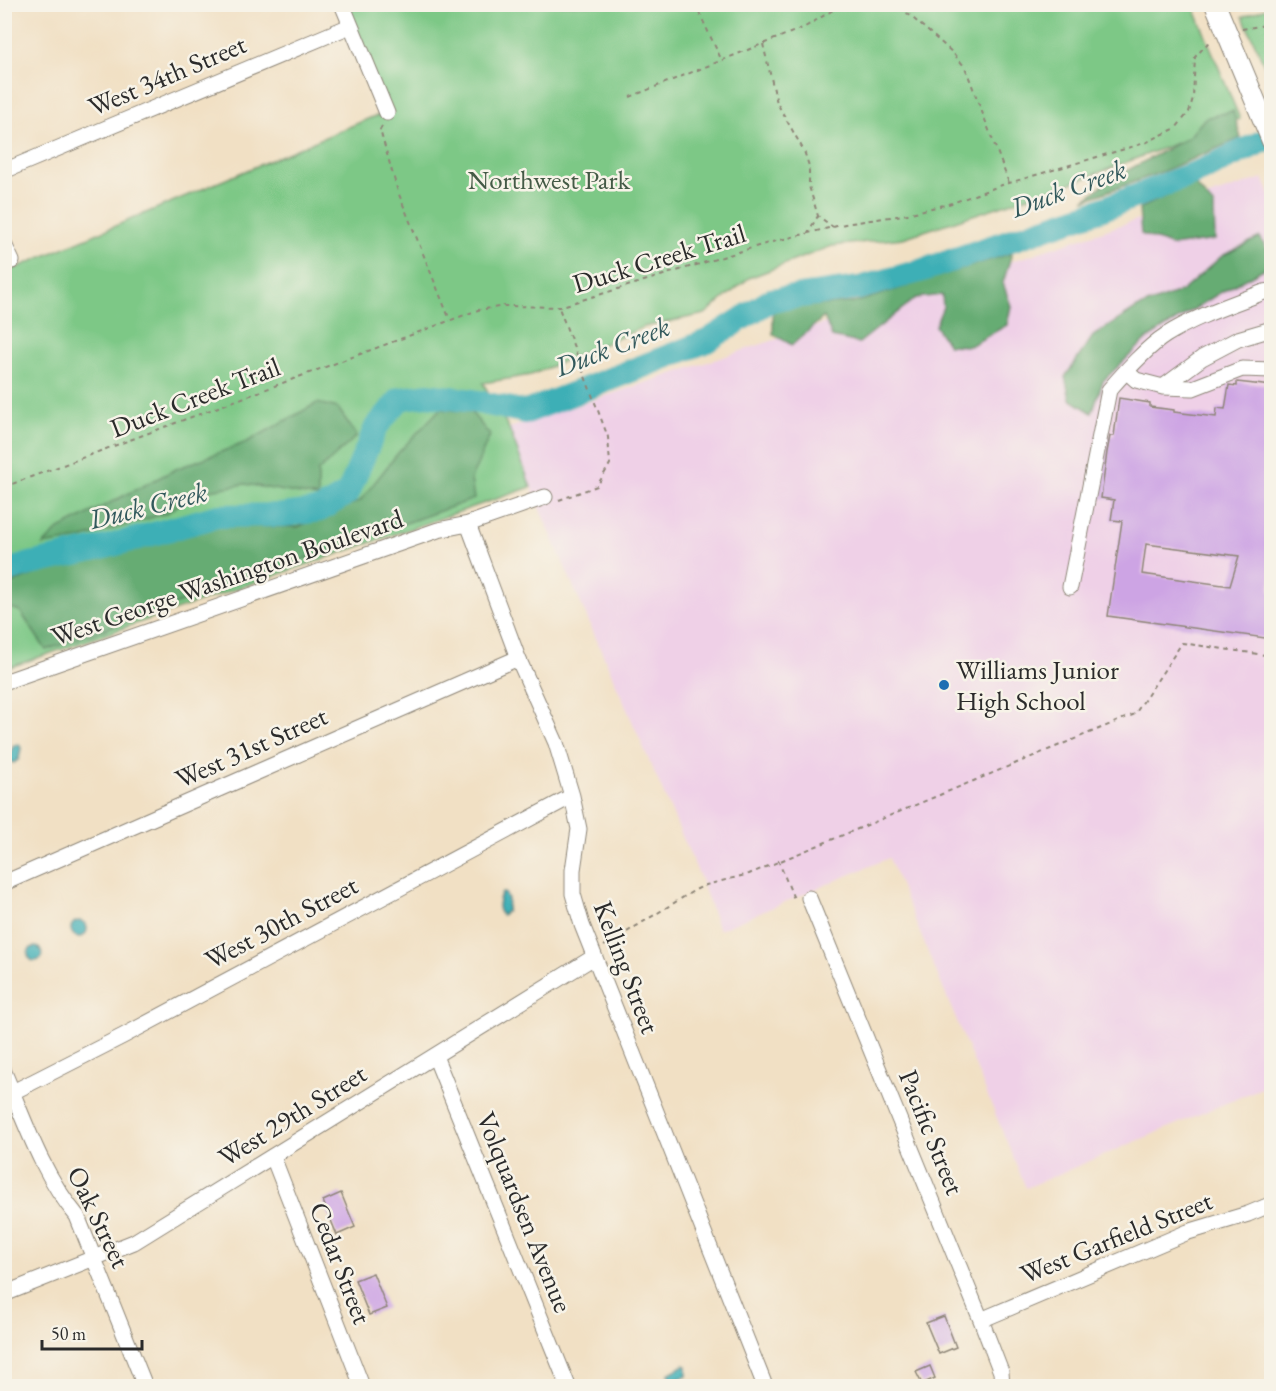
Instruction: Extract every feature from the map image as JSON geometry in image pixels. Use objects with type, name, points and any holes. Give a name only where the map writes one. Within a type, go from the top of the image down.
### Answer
[{"type":"main road","points":[[1215,4],[1272,141]]},
{"type":"street","points":[[342,4],[387,113]]},
{"type":"street","name":"West 34th Street","points":[[4,171],[350,26]]},
{"type":"street","points":[[4,244],[12,261]]},
{"type":"street","points":[[1070,587],[1109,390],[1165,335],[1209,314],[1264,292],[1272,291]]},
{"type":"street","points":[[1163,387],[1202,358],[1238,339],[1272,329]]},
{"type":"street","points":[[1126,371],[1136,380],[1163,387],[1193,388],[1242,369],[1272,370]]},
{"type":"street","name":"West George Washington Boulevard","points":[[4,682],[427,534],[468,524],[545,497]]},
{"type":"street","name":"Kelling Street","points":[[468,524],[518,658],[556,743],[572,796],[579,829],[573,870],[573,894],[582,925],[765,1386]]},
{"type":"street","name":"West 31st Street","points":[[4,883],[518,658]]},
{"type":"street","name":"West 30th Street","points":[[13,1092],[572,796]]},
{"type":"street","name":"Pacific Street","points":[[809,898],[981,1320],[1001,1372],[1002,1386]]},
{"type":"street","name":"West 29th Street","points":[[4,1294],[134,1242],[594,957]]},
{"type":"street","name":"Volquardsen Avenue","points":[[435,1056],[568,1386]]},
{"type":"street","name":"Oak Street","points":[[4,1072],[34,1145],[62,1198],[76,1216],[145,1386]]},
{"type":"street","name":"Cedar Street","points":[[273,1157],[362,1386]]},
{"type":"street","name":"West Garfield Street","points":[[981,1320],[1188,1232],[1248,1214],[1272,1204]]},
{"type":"path","points":[[695,4],[722,61]]},
{"type":"path","points":[[630,97],[805,27],[843,4]]},
{"type":"path","points":[[905,4],[907,13],[926,32],[952,52],[965,67],[1010,183]]},
{"type":"path","name":"Duck Creek Trail","points":[[4,488],[478,310],[505,306],[559,307],[768,243],[833,227],[903,215],[952,203],[1010,183],[1145,143],[1176,128],[1190,112],[1195,57],[1207,44],[1245,28],[1272,24]]},
{"type":"path","points":[[763,44],[777,103],[804,151],[809,166],[809,186],[818,216],[833,227]]},
{"type":"path","points":[[387,113],[380,130],[398,192],[450,320]]},
{"type":"path","points":[[807,234],[818,216]]},
{"type":"path","points":[[545,497],[557,501],[597,486],[610,464],[609,437],[559,307]]},
{"type":"path","points":[[594,957],[602,947],[706,885],[748,874],[1135,714],[1182,643],[1272,656]]},
{"type":"path","points":[[778,860],[794,900],[809,898]]},
{"type":"shaded area","name":"Williams Junior High School","points":[[1263,178],[1272,199],[1271,1084],[1026,1188],[889,858],[719,930],[700,877],[541,512],[509,428]]},
{"type":"green space","name":"Northwest Park","points":[[342,5],[1193,5],[1240,119],[1077,181],[903,238],[832,246],[749,278],[705,314],[644,327],[531,375],[483,383],[509,428],[531,487],[5,669],[4,273],[386,113]]},
{"type":"green space","points":[[1271,6],[1271,80],[1243,17]]},
{"type":"green space","points":[[1233,111],[1241,138],[1164,171],[1084,200],[1108,181],[1189,137],[1205,118]]},
{"type":"green space","points":[[1194,183],[1214,206],[1215,240],[1172,246],[1141,234],[1139,209]]},
{"type":"green space","points":[[1260,237],[1271,256],[1271,265],[1218,294],[1147,339],[1103,381],[1092,413],[1070,399],[1065,377],[1093,336],[1137,308],[1182,291],[1222,256]]},
{"type":"green space","points":[[1012,253],[1003,283],[1011,306],[1007,325],[970,346],[948,345],[935,326],[943,307],[942,295],[916,298],[859,343],[832,337],[824,317],[792,345],[773,334],[773,309],[857,302]]},
{"type":"green space","points":[[317,403],[338,408],[357,436],[318,471],[318,497],[245,484],[197,492],[167,513],[80,539],[43,545],[59,529],[176,469],[247,442]]},
{"type":"green space","points":[[440,409],[471,412],[490,435],[471,479],[474,499],[46,650],[20,611],[5,606],[5,586],[48,569],[208,526],[298,527],[360,501],[398,453]]},
{"type":"water","points":[[19,744],[21,748],[19,759],[14,763],[9,761],[14,745]]},
{"type":"water","points":[[502,893],[505,893],[508,899],[507,911],[502,915],[498,907]]},
{"type":"water","points":[[79,921],[87,929],[79,937],[71,929]]},
{"type":"water","points":[[32,947],[38,947],[42,954],[38,961],[32,961],[28,957],[28,951]]},
{"type":"water","points":[[684,1365],[687,1366],[687,1376],[671,1381],[668,1374]]},
{"type":"building","points":[[1237,382],[1272,386],[1272,575],[1269,592],[1272,592],[1272,639],[1108,616],[1122,521],[1111,520],[1114,500],[1101,498],[1107,452],[1110,436],[1114,436],[1119,398],[1150,403],[1150,407],[1174,410],[1174,412],[1216,417],[1217,408],[1225,409],[1229,385],[1237,386]],"holes":[[[1146,544],[1239,556],[1230,586],[1142,574]]]},
{"type":"building","points":[[341,1193],[355,1227],[337,1235],[323,1201]]},
{"type":"building","points":[[373,1273],[387,1308],[369,1315],[355,1280]]},
{"type":"building","points":[[944,1316],[956,1347],[939,1354],[926,1323]]},
{"type":"building","points":[[930,1366],[935,1378],[922,1384],[916,1372]]},
{"type":"waterway","name":"Duck Creek","points":[[4,572],[218,516],[283,515],[320,510],[348,493],[376,427],[400,399],[427,395],[473,401],[526,412],[707,341],[771,300],[859,288],[923,270],[1100,210],[1200,171],[1272,137]]},
{"type":"place","name":"Williams Junior High School","points":[[944,685]]}]
